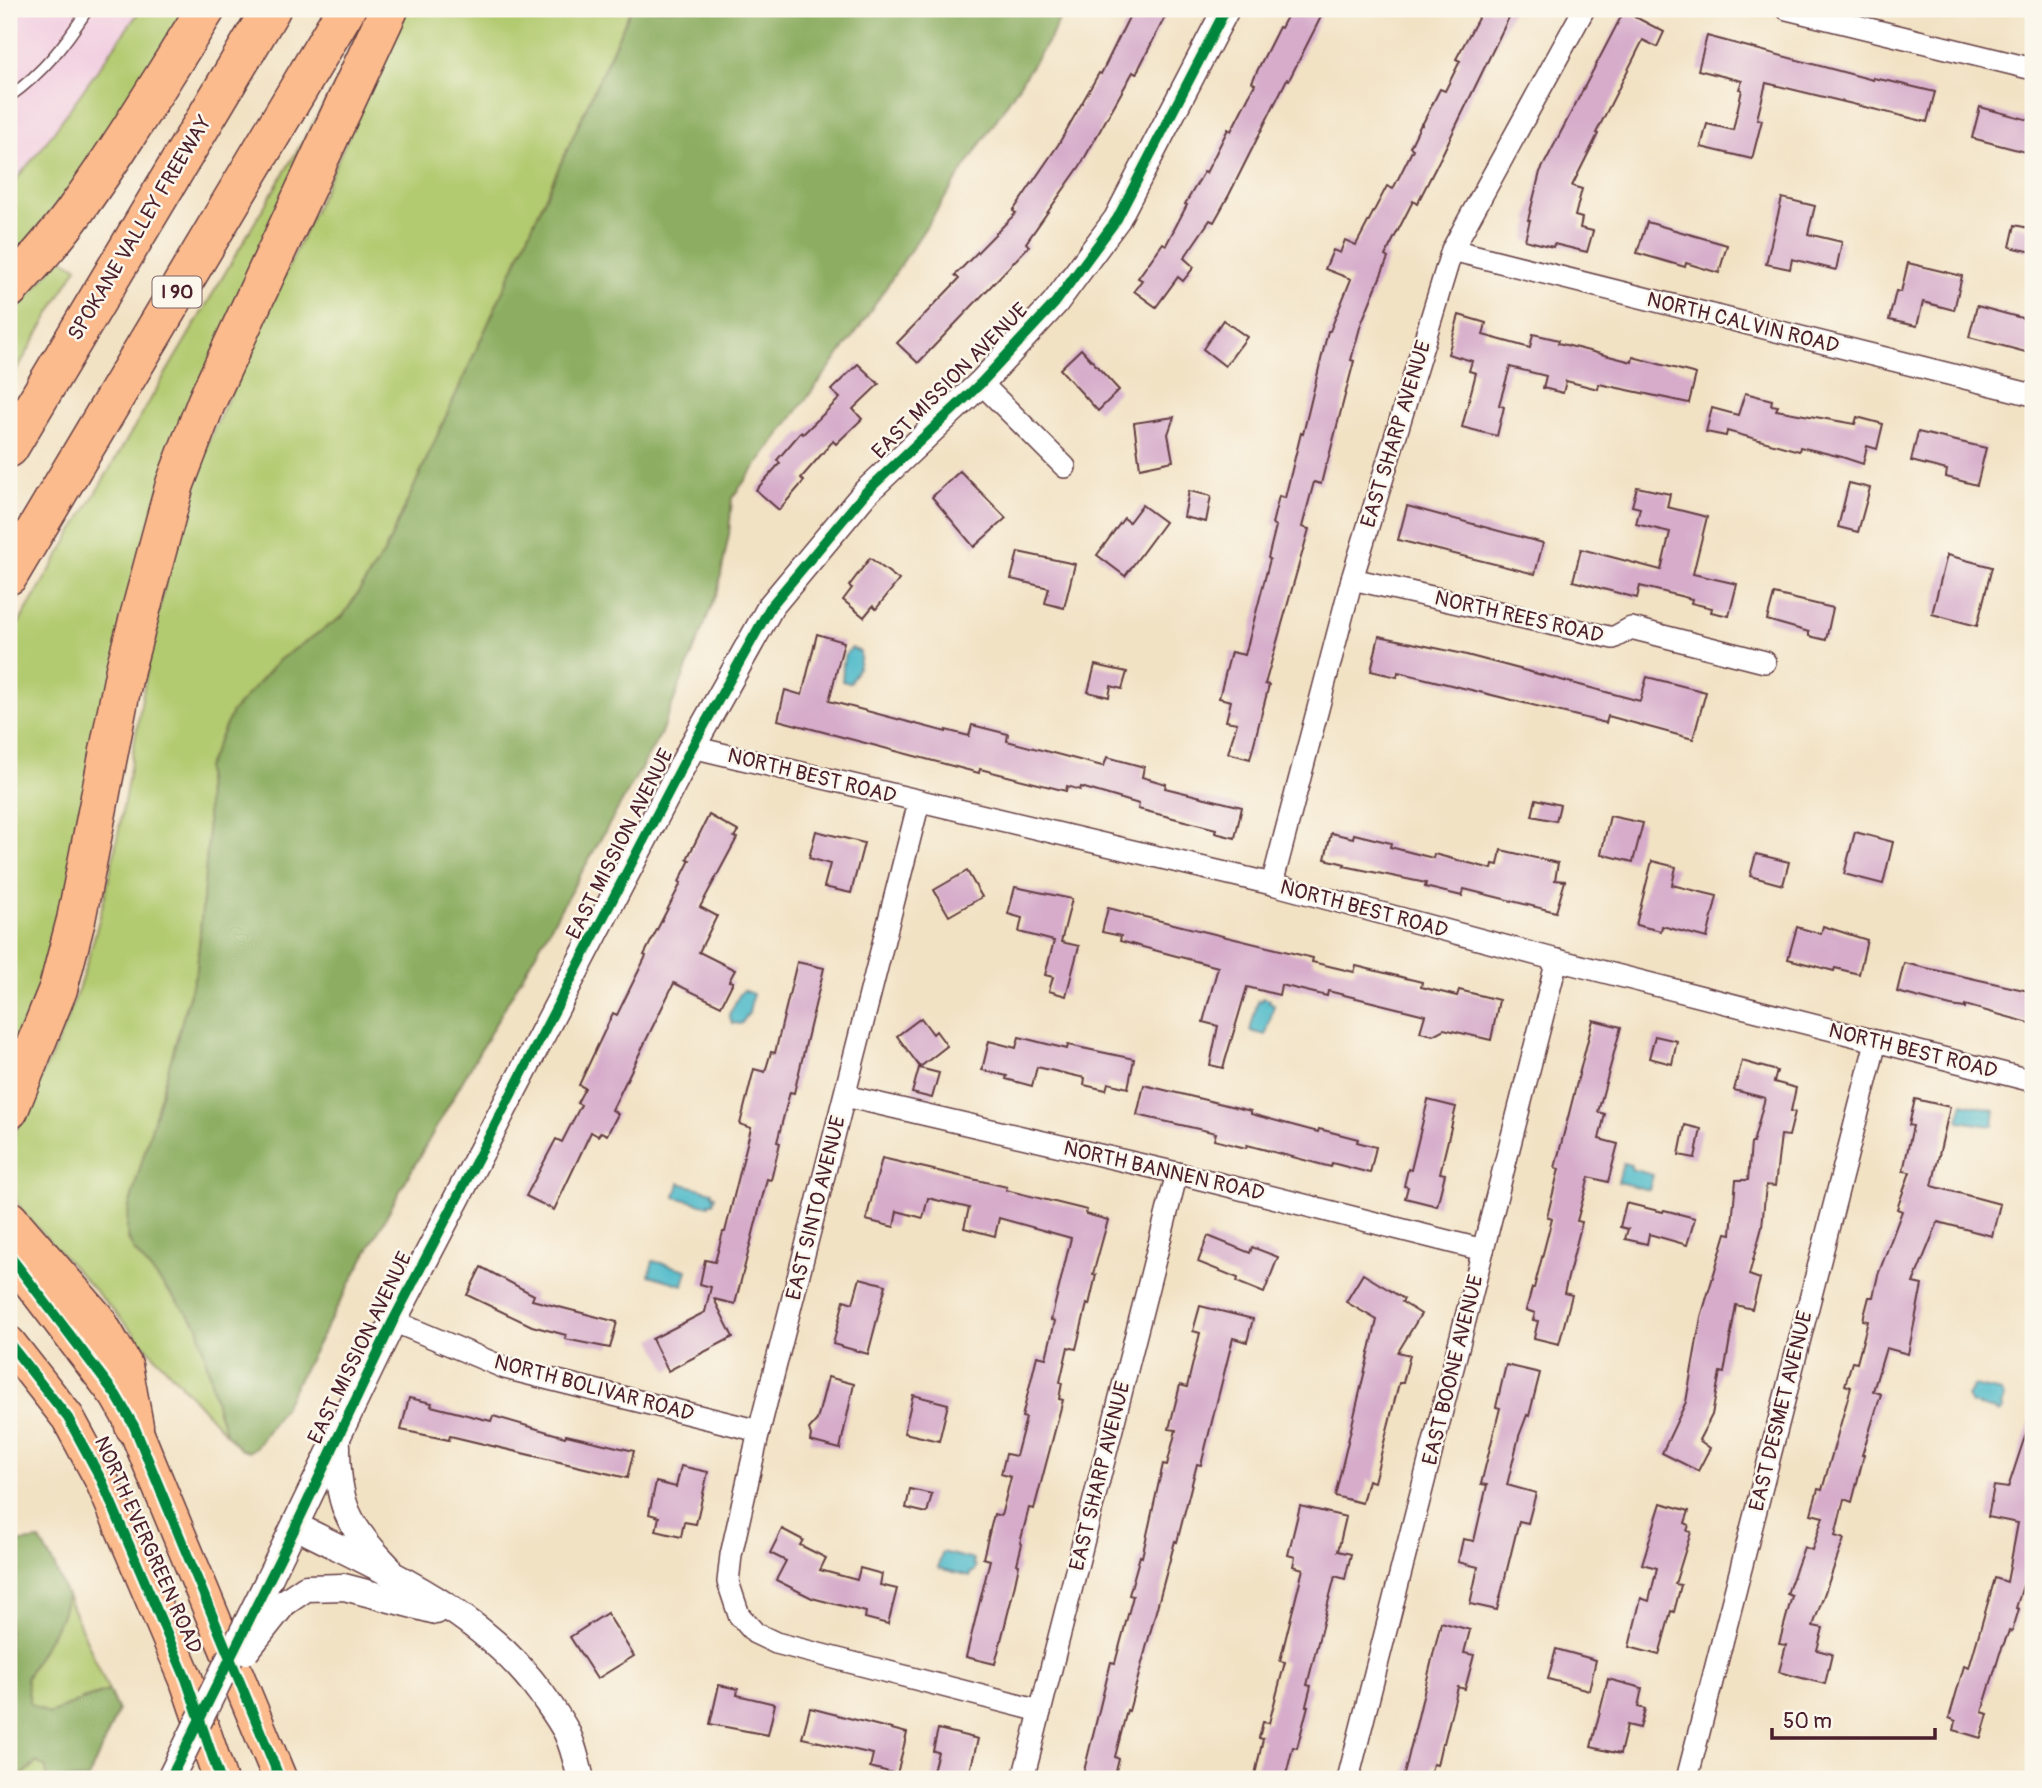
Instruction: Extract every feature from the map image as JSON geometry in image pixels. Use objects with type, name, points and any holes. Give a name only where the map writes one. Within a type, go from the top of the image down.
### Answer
[{"type":"highway","points":[[9,289],[51,243],[74,212],[114,155],[206,9]]},
{"type":"highway","name":"SPOKANE VALLEY FREEWAY","points":[[9,447],[271,9]]},
{"type":"highway","name":"I 90","points":[[9,575],[346,9]]},
{"type":"highway","points":[[9,1110],[58,989],[76,920],[125,669],[175,484],[206,403],[390,9]]},
{"type":"highway","points":[[9,1084],[39,1038]]},
{"type":"highway","points":[[9,1220],[96,1320],[123,1366],[134,1426]]},
{"type":"main road","name":"NORTH EVERGREEN ROAD","points":[[9,1255],[116,1395],[134,1426],[280,1779]]},
{"type":"main road","name":"NORTH EVERGREEN ROAD","points":[[9,1343],[68,1418],[102,1481],[186,1679],[220,1779]]},
{"type":"street","name":"EAST MISSION AVENUE","points":[[170,1779],[296,1526],[393,1321],[692,747],[771,606],[866,492],[981,383],[1055,303],[1117,219],[1226,9]]},
{"type":"street","name":"EAST SHARP AVENUE","points":[[1272,884],[1352,579],[1452,250],[1584,9]]},
{"type":"street","points":[[1787,9],[2033,69]]},
{"type":"street","name":"NORTH CALVIN ROAD","points":[[1452,250],[2033,395]]},
{"type":"street","points":[[981,383],[1065,467]]},
{"type":"street","name":"NORTH REES ROAD","points":[[1352,579],[1613,638],[1631,628],[1765,662]]},
{"type":"street","name":"NORTH BEST ROAD","points":[[692,747],[1272,884],[1557,960],[2033,1081]]},
{"type":"street","name":"EAST SINTO AVENUE","points":[[919,802],[759,1431],[731,1555],[728,1582],[739,1615],[755,1633],[776,1643],[1040,1711]]},
{"type":"street","name":"EAST BOONE AVENUE","points":[[1348,1779],[1557,960]]},
{"type":"street","name":"EAST DESMET AVENUE","points":[[1687,1779],[1876,1042]]},
{"type":"street","name":"NORTH BANNEN ROAD","points":[[845,1096],[1177,1173],[1483,1250]]},
{"type":"street","name":"EAST SHARP AVENUE","points":[[1023,1779],[1177,1173]]},
{"type":"street","name":"NORTH BOLIVAR ROAD","points":[[393,1321],[505,1368],[759,1431]]},
{"type":"street","points":[[337,1440],[337,1479],[349,1520],[368,1546],[401,1580]]},
{"type":"street","points":[[296,1526],[441,1601],[472,1622],[526,1672],[555,1713],[568,1734],[581,1779]]},
{"type":"street","points":[[215,1690],[284,1603],[306,1588],[344,1587],[472,1622]]},
{"type":"lane","points":[[9,97],[27,85],[53,60],[89,9]]},
{"type":"shaded area","points":[[9,9],[141,9],[42,148],[9,188]]},
{"type":"green space","points":[[141,9],[187,9],[69,190],[9,264],[9,188],[42,148]]},
{"type":"green space","points":[[407,9],[631,9],[384,553],[343,616],[279,660],[206,768],[208,840],[197,968],[129,1207],[127,1239],[198,1326],[218,1411],[227,1435],[23,1212],[11,1188],[10,1154],[20,1121],[50,1059],[90,953],[117,842],[157,617],[208,442]]},
{"type":"green space","points":[[631,9],[1064,9],[1052,35],[860,327],[732,498],[729,534],[718,590],[660,735],[401,1189],[283,1408],[256,1447],[248,1452],[240,1449],[227,1435],[218,1411],[198,1326],[135,1252],[127,1230],[129,1207],[197,968],[208,840],[206,768],[232,712],[279,660],[343,616],[384,553]]},
{"type":"green space","points":[[345,69],[219,355],[51,956],[9,1060],[9,640]]},
{"type":"green space","points":[[61,258],[77,267],[9,383],[9,318]]},
{"type":"green space","points":[[40,1540],[67,1596],[61,1617],[26,1678],[30,1703],[49,1714],[109,1691],[118,1711],[88,1779],[47,1779],[46,1768],[37,1762],[22,1775],[9,1779],[9,1547],[13,1543]]},
{"type":"green space","points":[[67,1596],[109,1691],[82,1699],[49,1714],[30,1703],[26,1678],[61,1617]]},
{"type":"green space","points":[[37,1762],[46,1768],[47,1779],[12,1779],[23,1775]]},
{"type":"water","points":[[852,648],[860,652],[860,660],[850,683],[842,681],[844,659]]},
{"type":"water","points":[[744,990],[753,994],[749,1013],[741,1024],[732,1023],[729,1014]]},
{"type":"water","points":[[1263,998],[1274,1005],[1266,1035],[1250,1031],[1258,1000],[1262,1001]]},
{"type":"water","points":[[1963,1103],[1995,1110],[1993,1126],[1959,1121]]},
{"type":"water","points":[[1623,1163],[1631,1165],[1631,1169],[1653,1175],[1649,1190],[1618,1182]]},
{"type":"water","points":[[679,1183],[712,1192],[715,1196],[713,1203],[709,1203],[709,1206],[675,1197]]},
{"type":"water","points":[[653,1261],[687,1270],[683,1285],[649,1275]]},
{"type":"water","points":[[1973,1386],[2001,1392],[2004,1397],[2001,1407],[2003,1410],[1998,1413],[1971,1404],[1967,1397]]},
{"type":"water","points":[[942,1552],[974,1560],[974,1572],[971,1572],[970,1576],[938,1568]]},
{"type":"building","points":[[1133,9],[1169,9],[1136,74],[1133,72],[1080,166],[1026,243],[1029,246],[918,363],[897,343],[959,279],[955,275],[1016,213],[1013,211],[1058,145],[1099,73],[1101,74]]},
{"type":"building","points":[[1291,9],[1325,9],[1214,222],[1210,220],[1184,258],[1194,267],[1183,281],[1178,277],[1156,307],[1134,291],[1142,280],[1138,278],[1163,243],[1166,245],[1187,205],[1185,204],[1204,172],[1206,173],[1228,129],[1231,131],[1255,84],[1252,82],[1260,65]]},
{"type":"building","points":[[1483,9],[1513,9],[1417,204],[1413,201],[1385,256],[1388,258],[1361,324],[1351,360],[1354,361],[1321,484],[1314,482],[1302,527],[1309,529],[1265,684],[1269,685],[1250,759],[1228,753],[1237,723],[1226,721],[1231,701],[1219,698],[1231,652],[1245,655],[1270,559],[1268,558],[1276,526],[1272,524],[1279,496],[1285,498],[1328,331],[1351,279],[1325,269],[1333,250],[1340,253],[1345,240],[1356,245],[1387,186],[1393,189],[1413,149],[1410,147],[1421,124],[1440,89],[1445,91],[1460,61],[1456,59]]},
{"type":"building","points":[[1624,11],[1664,32],[1657,47],[1643,40],[1572,186],[1582,189],[1575,216],[1582,218],[1580,228],[1593,231],[1587,252],[1525,240],[1540,172]]},
{"type":"building","points":[[1707,36],[1873,80],[1935,92],[1927,122],[1766,83],[1757,119],[1762,120],[1752,159],[1701,147],[1707,124],[1733,130],[1742,90],[1739,89],[1742,81],[1698,70]]},
{"type":"building","points":[[1980,107],[2033,121],[2033,154],[1972,138]]},
{"type":"building","points":[[1782,198],[1815,206],[1808,234],[1842,242],[1836,270],[1792,259],[1790,269],[1766,264]]},
{"type":"building","points":[[1647,222],[1727,245],[1719,273],[1686,263],[1685,267],[1637,253]]},
{"type":"building","points":[[2015,225],[2033,229],[2033,252],[2010,247]]},
{"type":"building","points":[[1908,263],[1962,276],[1954,310],[1923,302],[1917,326],[1889,320],[1896,291],[1901,292]]},
{"type":"building","points":[[1977,306],[2033,321],[2033,354],[1969,337]]},
{"type":"building","points":[[1459,315],[1486,323],[1483,335],[1530,348],[1533,334],[1632,362],[1633,357],[1696,374],[1689,403],[1599,384],[1598,389],[1566,381],[1563,393],[1543,388],[1546,376],[1510,367],[1499,405],[1504,407],[1497,436],[1462,427],[1476,373],[1469,371],[1472,361],[1448,354]]},
{"type":"building","points":[[1223,320],[1247,337],[1225,366],[1203,349]]},
{"type":"building","points":[[1081,349],[1119,390],[1098,411],[1060,369]]},
{"type":"building","points":[[858,364],[879,384],[853,409],[862,419],[836,444],[833,441],[801,478],[804,481],[779,510],[756,490],[780,463],[777,460],[801,432],[803,434],[840,398],[831,390]]},
{"type":"building","points":[[1745,393],[1772,400],[1771,405],[1778,406],[1776,410],[1855,424],[1857,417],[1883,424],[1877,449],[1867,446],[1863,464],[1800,447],[1799,451],[1727,431],[1726,436],[1706,432],[1712,408],[1738,415]]},
{"type":"building","points":[[1174,417],[1168,434],[1173,461],[1140,468],[1134,423]]},
{"type":"building","points":[[1918,432],[1986,448],[1977,485],[1946,477],[1947,470],[1911,461]]},
{"type":"building","points":[[960,471],[1006,518],[974,547],[932,497]]},
{"type":"building","points":[[1849,483],[1870,488],[1858,532],[1838,527]]},
{"type":"building","points":[[1637,487],[1670,494],[1667,507],[1707,517],[1693,574],[1737,584],[1729,616],[1691,603],[1692,599],[1640,586],[1637,598],[1573,581],[1581,549],[1661,570],[1670,532],[1636,524],[1640,508],[1632,506]]},
{"type":"building","points":[[1189,491],[1211,496],[1206,522],[1184,517]]},
{"type":"building","points":[[1142,505],[1165,522],[1125,576],[1097,555],[1124,518],[1129,522]]},
{"type":"building","points":[[1407,506],[1543,543],[1535,574],[1398,540]]},
{"type":"building","points":[[1018,552],[1075,564],[1064,608],[1045,603],[1049,588],[1011,579]]},
{"type":"building","points":[[1947,555],[1992,567],[1977,626],[1932,614]]},
{"type":"building","points":[[870,558],[899,580],[876,609],[873,606],[864,617],[843,600],[852,588],[849,586]]},
{"type":"building","points":[[1774,594],[1833,608],[1826,640],[1809,636],[1809,632],[1767,620]]},
{"type":"building","points":[[817,634],[844,642],[829,701],[969,736],[972,725],[1008,734],[1007,741],[1102,766],[1107,757],[1144,767],[1142,777],[1166,784],[1165,788],[1242,807],[1235,838],[1215,833],[1216,829],[1138,809],[1139,804],[1081,787],[1080,790],[1067,786],[1066,791],[980,769],[979,773],[778,720],[785,690],[802,695]]},
{"type":"building","points":[[1379,636],[1459,653],[1640,701],[1647,677],[1706,692],[1693,739],[1608,716],[1606,723],[1398,672],[1397,677],[1371,671]]},
{"type":"building","points":[[1095,665],[1127,672],[1122,689],[1111,686],[1109,697],[1088,692]]},
{"type":"building","points":[[1536,799],[1560,805],[1556,821],[1532,816]]},
{"type":"building","points":[[709,815],[738,831],[734,837],[737,838],[700,907],[717,916],[699,952],[735,970],[729,981],[733,982],[721,1006],[674,983],[612,1110],[618,1114],[607,1135],[601,1132],[598,1136],[591,1132],[554,1210],[526,1196],[556,1139],[562,1142],[581,1105],[577,1103],[585,1088],[579,1085],[613,1013],[617,1015],[646,956],[644,955],[681,883],[679,882],[690,860],[687,859]]},
{"type":"building","points":[[1610,816],[1643,823],[1633,862],[1601,854]]},
{"type":"building","points":[[816,831],[864,843],[851,893],[824,887],[830,864],[809,858]]},
{"type":"building","points":[[1855,832],[1893,842],[1883,884],[1844,874]]},
{"type":"building","points":[[1331,833],[1353,838],[1354,834],[1391,843],[1390,847],[1433,858],[1434,854],[1492,869],[1493,864],[1498,865],[1501,850],[1558,863],[1555,880],[1565,881],[1556,912],[1464,889],[1462,896],[1425,887],[1426,883],[1344,866],[1345,864],[1325,859]]},
{"type":"building","points":[[1756,854],[1789,862],[1783,885],[1750,876]]},
{"type":"building","points":[[1652,861],[1676,867],[1672,885],[1717,896],[1707,938],[1662,926],[1661,931],[1636,925]]},
{"type":"building","points":[[967,871],[982,897],[949,916],[934,890]]},
{"type":"building","points":[[1015,887],[1072,899],[1061,942],[1079,946],[1066,996],[1049,991],[1053,977],[1045,975],[1054,941],[1019,932],[1022,918],[1008,914]]},
{"type":"building","points":[[1108,908],[1313,958],[1312,962],[1354,972],[1356,966],[1422,982],[1421,987],[1457,996],[1459,990],[1499,1000],[1491,1040],[1444,1029],[1433,1035],[1420,1032],[1425,1015],[1328,991],[1327,996],[1281,985],[1279,995],[1247,987],[1223,1068],[1210,1065],[1218,1026],[1203,1022],[1218,967],[1120,941],[1121,936],[1102,932]]},
{"type":"building","points":[[1823,926],[1867,940],[1859,974],[1835,968],[1834,971],[1788,959],[1797,927],[1821,934]]},
{"type":"building","points":[[797,962],[824,968],[794,1093],[790,1092],[777,1142],[780,1143],[771,1180],[767,1179],[735,1304],[714,1299],[733,1337],[668,1371],[652,1339],[705,1312],[711,1287],[700,1284],[705,1260],[715,1262],[725,1232],[751,1128],[740,1124],[754,1069],[765,1072],[771,1052],[775,1053]]},
{"type":"building","points":[[1904,963],[2033,992],[2033,1024],[1965,1005],[1965,1008],[1951,1006],[1897,992]]},
{"type":"building","points":[[921,1018],[933,1034],[936,1031],[947,1046],[920,1067],[897,1036]]},
{"type":"building","points":[[1593,1020],[1621,1027],[1598,1112],[1605,1114],[1599,1139],[1618,1144],[1608,1182],[1589,1177],[1577,1221],[1582,1222],[1564,1293],[1572,1295],[1559,1344],[1534,1338],[1538,1321],[1533,1320],[1535,1313],[1526,1310],[1552,1219],[1547,1217],[1559,1169],[1555,1168]]},
{"type":"building","points":[[1655,1036],[1677,1041],[1672,1064],[1649,1058]]},
{"type":"building","points":[[1019,1037],[1067,1049],[1068,1045],[1134,1059],[1128,1088],[1108,1083],[1106,1090],[1084,1085],[1085,1078],[1037,1067],[1032,1086],[982,1070],[989,1041],[1016,1048]]},
{"type":"building","points":[[1742,1061],[1777,1071],[1774,1082],[1796,1088],[1791,1111],[1795,1112],[1789,1136],[1781,1135],[1775,1186],[1766,1185],[1762,1227],[1749,1275],[1760,1279],[1752,1309],[1736,1305],[1724,1373],[1720,1372],[1712,1415],[1699,1440],[1710,1448],[1698,1471],[1662,1453],[1686,1402],[1701,1317],[1726,1233],[1731,1234],[1736,1180],[1748,1180],[1751,1143],[1765,1098],[1734,1090]]},
{"type":"building","points":[[919,1068],[939,1073],[932,1098],[912,1093]]},
{"type":"building","points":[[1144,1085],[1251,1111],[1251,1114],[1318,1132],[1319,1129],[1358,1139],[1357,1142],[1376,1147],[1370,1173],[1332,1163],[1331,1167],[1247,1145],[1246,1148],[1214,1140],[1216,1133],[1137,1115]]},
{"type":"building","points":[[1915,1099],[1950,1107],[1932,1186],[2000,1204],[1992,1236],[1938,1222],[1913,1283],[1922,1285],[1908,1354],[1886,1348],[1873,1391],[1881,1394],[1862,1455],[1852,1502],[1844,1499],[1835,1536],[1844,1539],[1813,1626],[1823,1628],[1817,1650],[1832,1654],[1825,1684],[1779,1672],[1786,1645],[1779,1644],[1792,1596],[1787,1594],[1804,1547],[1812,1550],[1823,1517],[1811,1514],[1818,1489],[1822,1490],[1851,1387],[1845,1385],[1852,1362],[1857,1363],[1868,1321],[1863,1320],[1869,1297],[1873,1297],[1878,1275],[1902,1211],[1897,1209],[1910,1172],[1903,1171],[1913,1126],[1909,1125]]},
{"type":"building","points":[[1428,1100],[1456,1107],[1440,1173],[1445,1174],[1437,1206],[1405,1198],[1408,1187],[1404,1186],[1408,1169],[1411,1170]]},
{"type":"building","points":[[1685,1125],[1701,1129],[1695,1158],[1679,1155]]},
{"type":"building","points":[[882,1158],[1007,1187],[1006,1190],[1087,1210],[1086,1214],[1108,1220],[1076,1349],[1068,1347],[1060,1382],[1059,1399],[1063,1400],[1034,1509],[1029,1508],[1020,1543],[1019,1565],[995,1664],[966,1657],[990,1560],[983,1558],[994,1514],[1001,1516],[1011,1477],[1001,1474],[1006,1454],[1016,1456],[1026,1418],[1022,1417],[1037,1356],[1046,1358],[1055,1321],[1051,1320],[1071,1238],[999,1218],[995,1236],[964,1228],[969,1208],[928,1198],[923,1218],[897,1211],[894,1227],[866,1220]]},
{"type":"building","points":[[1626,1203],[1695,1218],[1687,1245],[1649,1234],[1647,1244],[1625,1239],[1628,1229],[1620,1227]]},
{"type":"building","points":[[1208,1236],[1250,1253],[1252,1247],[1278,1257],[1264,1293],[1237,1282],[1238,1278],[1198,1262]]},
{"type":"building","points":[[481,1267],[534,1295],[532,1300],[617,1322],[610,1348],[565,1339],[566,1335],[532,1326],[467,1295]]},
{"type":"building","points":[[1363,1274],[1404,1299],[1402,1302],[1421,1314],[1398,1352],[1410,1355],[1403,1383],[1399,1383],[1374,1482],[1368,1480],[1362,1503],[1335,1496],[1377,1320],[1346,1302]]},
{"type":"building","points":[[860,1278],[886,1285],[868,1354],[833,1344],[844,1300],[853,1303]]},
{"type":"building","points":[[1200,1306],[1253,1319],[1247,1342],[1233,1338],[1201,1465],[1197,1464],[1129,1711],[1127,1710],[1115,1757],[1119,1759],[1114,1779],[1082,1779],[1111,1662],[1115,1663],[1133,1596],[1129,1595],[1140,1556],[1142,1557],[1163,1464],[1167,1465],[1176,1430],[1169,1429],[1180,1385],[1187,1387],[1200,1333],[1193,1331]]},
{"type":"building","points":[[1506,1365],[1540,1373],[1529,1416],[1527,1415],[1519,1436],[1507,1485],[1536,1493],[1528,1523],[1519,1521],[1497,1610],[1470,1604],[1478,1567],[1458,1562],[1463,1539],[1474,1541],[1487,1485],[1481,1484],[1500,1408],[1496,1407]]},
{"type":"building","points":[[828,1377],[854,1384],[840,1449],[810,1441],[809,1429],[817,1420]]},
{"type":"building","points":[[913,1395],[948,1404],[939,1441],[904,1433]]},
{"type":"building","points":[[409,1398],[491,1421],[493,1416],[565,1437],[566,1435],[634,1451],[627,1478],[450,1436],[449,1440],[401,1430]]},
{"type":"building","points":[[2030,1421],[2033,1422],[2033,1563],[2030,1563],[2016,1608],[2019,1609],[2012,1632],[2009,1631],[2000,1653],[1982,1712],[1988,1714],[1981,1738],[1954,1730],[1956,1721],[1949,1718],[1964,1666],[1969,1668],[1995,1578],[2007,1582],[2018,1523],[1988,1517],[1994,1486],[2008,1488]]},
{"type":"building","points":[[681,1466],[708,1472],[696,1524],[684,1522],[681,1537],[656,1531],[659,1517],[649,1514],[656,1482],[676,1487]]},
{"type":"building","points":[[910,1489],[932,1494],[927,1513],[906,1508]]},
{"type":"building","points":[[1661,1503],[1689,1511],[1685,1523],[1689,1525],[1687,1531],[1691,1532],[1675,1584],[1681,1585],[1674,1612],[1671,1611],[1659,1655],[1629,1647],[1641,1598],[1649,1601],[1657,1568],[1642,1564]]},
{"type":"building","points":[[1300,1506],[1346,1517],[1338,1551],[1351,1554],[1345,1579],[1335,1576],[1307,1685],[1311,1686],[1308,1706],[1297,1748],[1293,1747],[1285,1779],[1254,1779],[1263,1739],[1259,1738],[1263,1722],[1269,1723],[1285,1662],[1280,1661],[1303,1569],[1293,1566],[1295,1557],[1288,1555]]},
{"type":"building","points":[[782,1529],[803,1540],[800,1545],[826,1558],[820,1570],[857,1580],[860,1568],[882,1574],[880,1585],[897,1589],[888,1624],[865,1618],[866,1612],[812,1598],[776,1580],[786,1561],[770,1553]]},
{"type":"building","points":[[607,1613],[634,1656],[597,1679],[570,1637]]},
{"type":"building","points":[[1441,1622],[1470,1630],[1464,1653],[1474,1655],[1465,1689],[1458,1687],[1444,1743],[1429,1779],[1403,1779]]},
{"type":"building","points":[[1556,1649],[1596,1660],[1589,1690],[1548,1679]]},
{"type":"building","points":[[1608,1679],[1642,1688],[1638,1707],[1645,1709],[1640,1728],[1627,1725],[1620,1754],[1591,1747]]},
{"type":"building","points":[[719,1685],[738,1689],[737,1695],[775,1704],[768,1735],[710,1724]]},
{"type":"building","points":[[810,1708],[907,1733],[897,1774],[870,1767],[873,1754],[802,1738]]},
{"type":"building","points":[[938,1729],[978,1739],[968,1779],[931,1779],[938,1752],[933,1751]]},
{"type":"cycle path","points":[[170,1779],[296,1526],[393,1321],[692,747],[771,606],[866,492],[981,383],[1055,303],[1117,219],[1226,9]]},
{"type":"cycle path","points":[[9,1255],[116,1395],[134,1426],[280,1779]]},
{"type":"cycle path","points":[[9,1343],[68,1418],[102,1481],[186,1679],[220,1779]]}]
